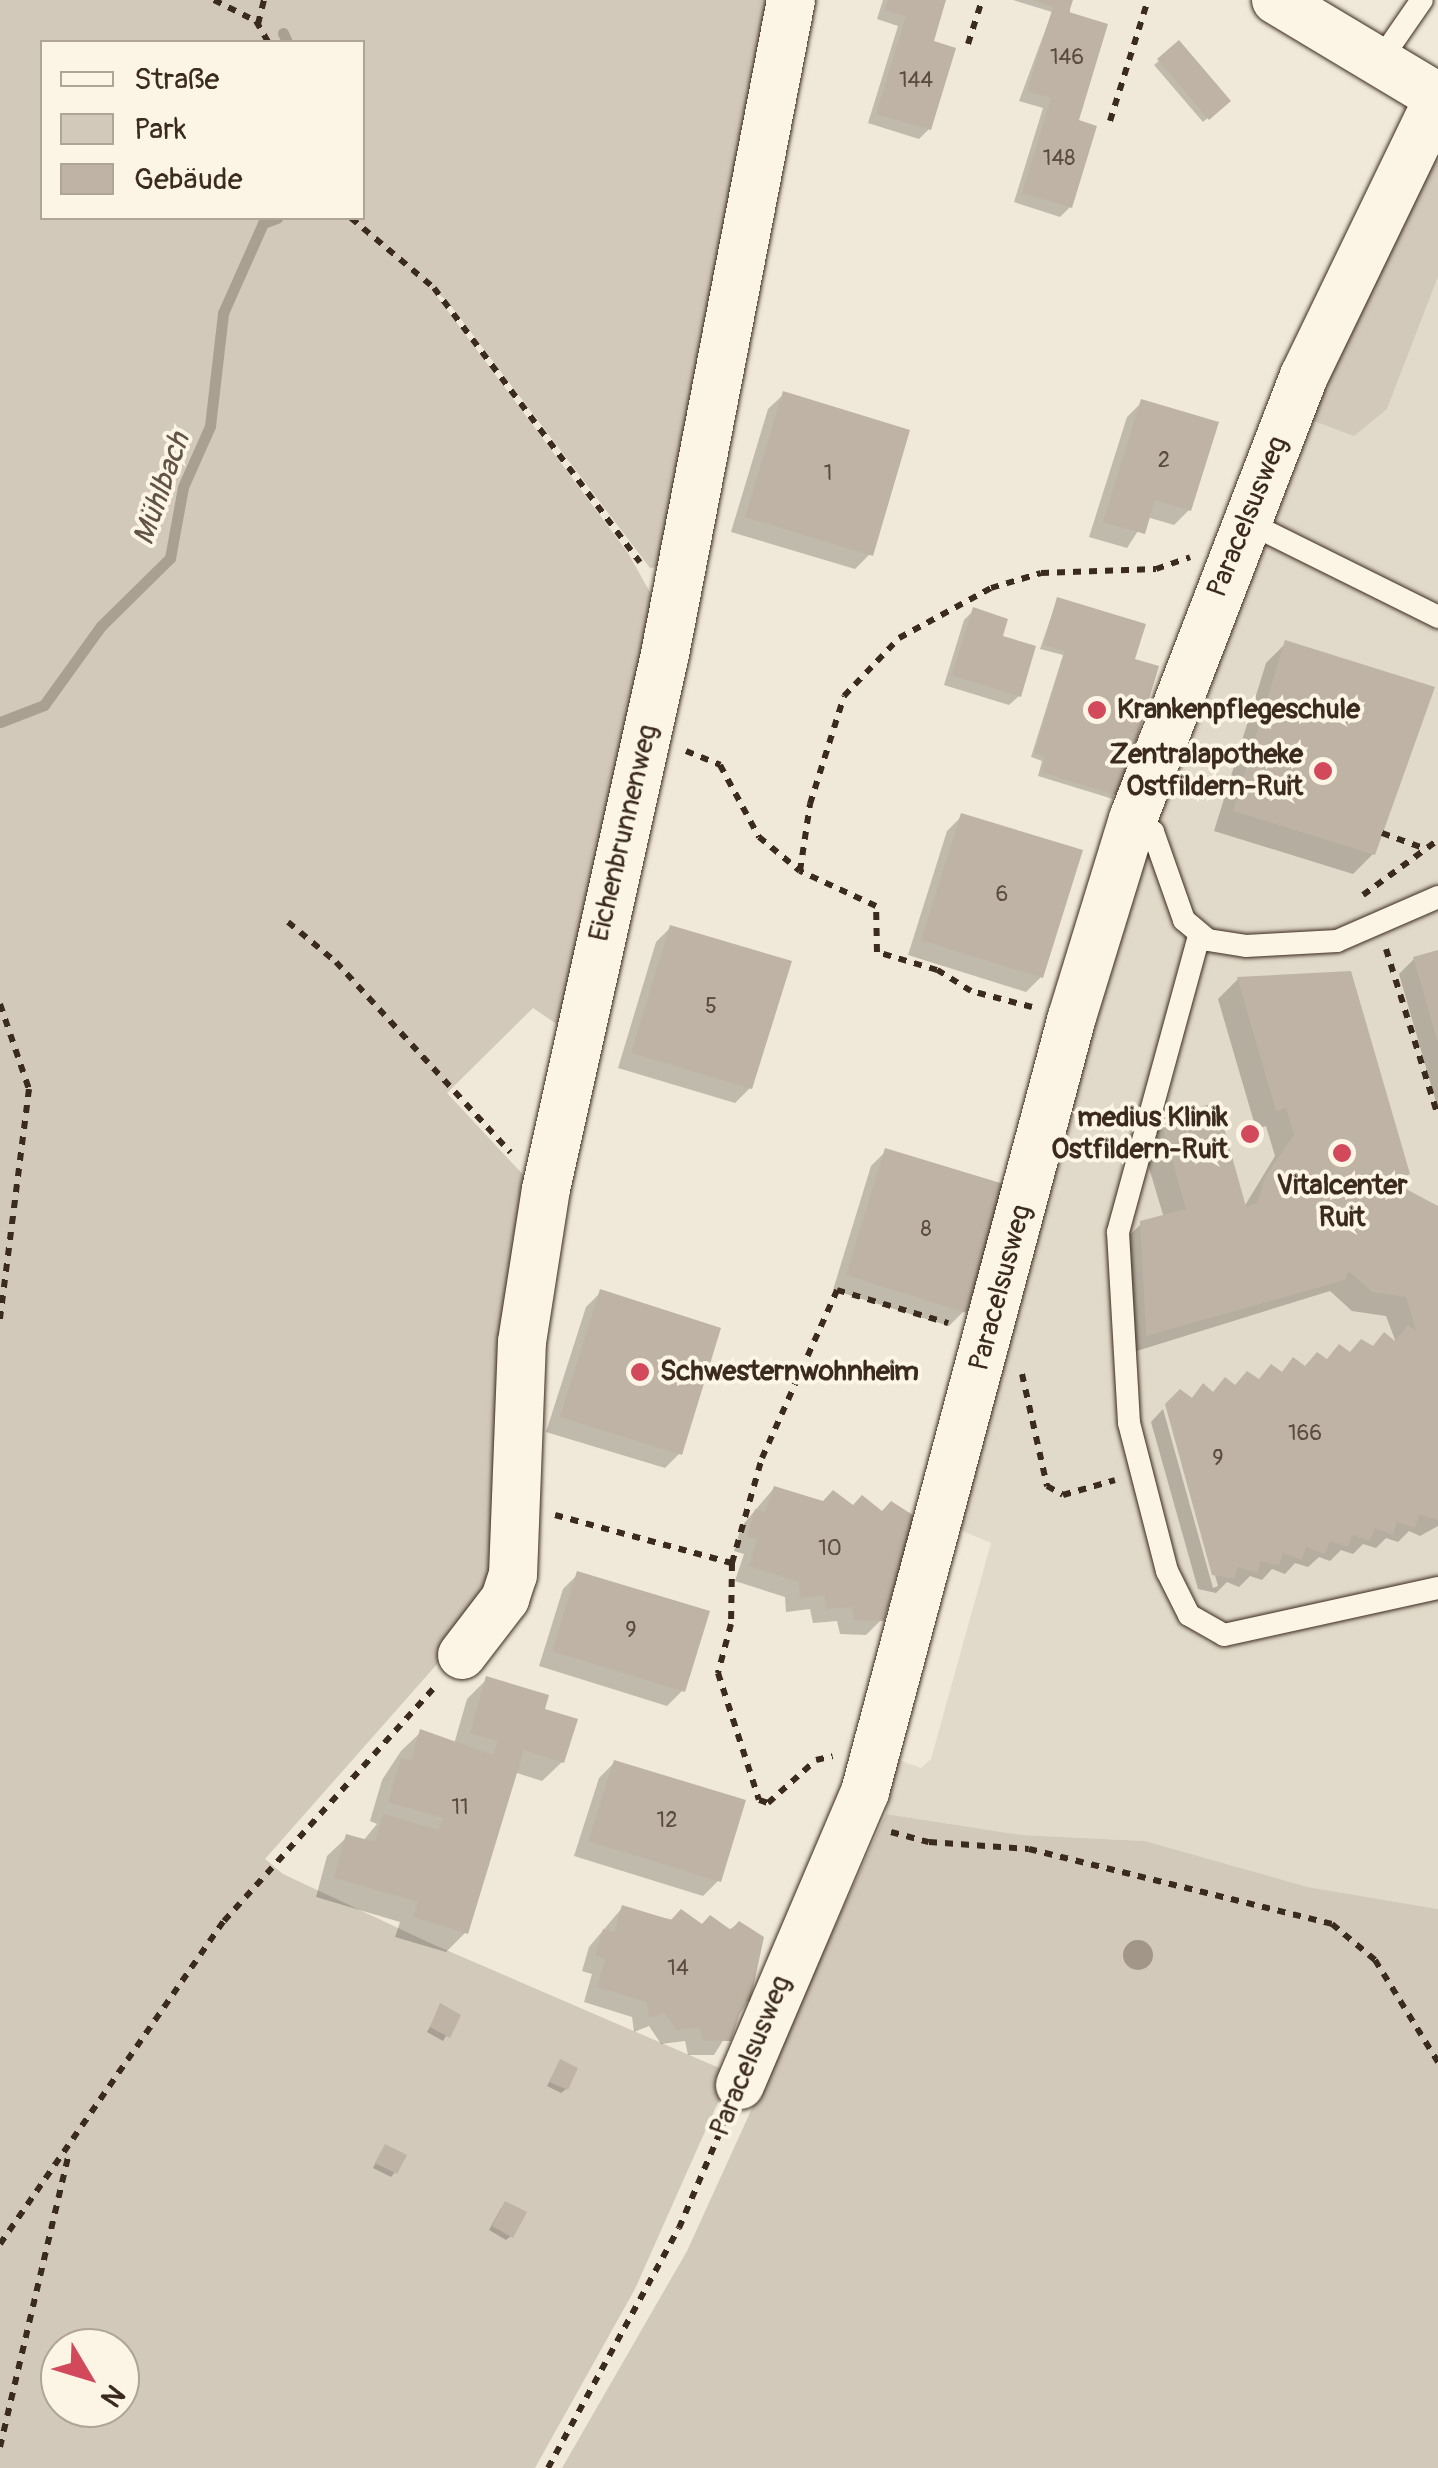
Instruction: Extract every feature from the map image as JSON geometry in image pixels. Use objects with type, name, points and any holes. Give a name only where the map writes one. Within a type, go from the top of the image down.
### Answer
[{"type":"street","name":"Eichenbrunnenweg","points":[[462,1656],[508,1591],[522,1342],[546,1189],[649,729],[791,0]]},
{"type":"street","points":[[1276,0],[1438,98]]},
{"type":"street","name":"Paracelsusweg","points":[[740,2085],[857,1815],[1004,1348],[1072,1016],[1133,819],[1304,376],[1438,98]]},
{"type":"lane","points":[[1379,62],[1422,0]]},
{"type":"lane","points":[[1241,534],[1438,617]]},
{"type":"lane","points":[[1133,819],[1150,828],[1179,913],[1199,936],[1234,945],[1330,942],[1438,897]]},
{"type":"lane","points":[[1199,936],[1118,1232],[1125,1388],[1139,1473],[1174,1589],[1189,1614],[1213,1632],[1237,1636],[1438,1588]]},
{"type":"path","points":[[214,0],[258,24],[267,40]]},
{"type":"path","points":[[258,24],[264,0]]},
{"type":"path","points":[[968,44],[982,0]]},
{"type":"path","points":[[1110,121],[1148,0]]},
{"type":"path","points":[[354,220],[434,288],[650,575],[678,584]]},
{"type":"path","points":[[800,871],[810,804],[844,696],[899,638],[962,600],[1029,576],[1156,569],[1241,534]]},
{"type":"path","points":[[649,729],[720,764],[759,836],[800,871],[876,906],[877,952],[937,970],[971,991],[1072,1016]]},
{"type":"path","points":[[1382,834],[1426,849]]},
{"type":"path","points":[[288,922],[336,962],[546,1189]]},
{"type":"path","points":[[1377,924],[1438,1116]]},
{"type":"path","points":[[0,1004],[28,1090],[0,1320]]},
{"type":"path","points":[[874,1763],[824,1756],[768,1802],[759,1800],[718,1673],[731,1624],[732,1563],[762,1458],[837,1290],[1004,1348],[1047,1486],[1063,1495],[1139,1473]]},
{"type":"path","points":[[513,1504],[732,1563]]},
{"type":"path","points":[[0,2244],[71,2147],[224,1921],[462,1656]]},
{"type":"path","points":[[857,1815],[917,1840],[1029,1849],[1325,1922],[1367,1950],[1438,2062]]},
{"type":"path","name":"Paracelsusweg","points":[[548,2468],[679,2228],[740,2085]]},
{"type":"path","points":[[0,2447],[71,2147]]},
{"type":"shaded area","name":"medius Klinik Ostfildern-Ruit","points":[[1438,277],[1438,1909],[1308,1887],[1145,1841],[1022,1835],[886,1814],[893,1758],[921,1768],[931,1759],[991,1543],[958,1529],[1092,1020],[1141,864],[1308,419],[1387,409]]},
{"type":"green space","points":[[0,0],[776,0],[662,567],[650,568],[448,302],[430,287],[628,553],[655,601],[561,1027],[533,1008],[447,1093],[528,1180],[495,1574],[453,1646],[265,1859],[283,1874],[430,1943],[731,2073],[635,2289],[535,2468],[0,2468]]},
{"type":"green space","points":[[1438,149],[1438,277],[1387,409],[1354,436],[1308,419]]},
{"type":"green space","points":[[886,1814],[1022,1835],[1145,1841],[1308,1887],[1438,1909],[1438,2468],[562,2468],[687,2251]]},
{"type":"building","points":[[888,0],[946,0],[934,41],[956,48],[931,130],[876,114],[906,16],[885,10]]},
{"type":"building","points":[[1032,0],[1073,0],[1069,12],[1108,24],[1079,120],[1097,126],[1072,208],[1022,193],[1051,98],[1027,91],[1053,7]]},
{"type":"building","points":[[1179,40],[1231,101],[1209,120],[1157,59]]},
{"type":"building","points":[[783,391],[910,430],[873,556],[745,517]]},
{"type":"building","points":[[1141,399],[1219,422],[1191,511],[1155,500],[1145,534],[1103,522]]},
{"type":"building","name":"Krankenpflegeschule","points":[[1057,597],[1146,624],[1135,659],[1159,666],[1119,796],[1041,772],[1045,757],[1034,753],[1065,651],[1043,645]]},
{"type":"building","points":[[973,607],[1008,619],[1003,636],[1036,646],[1021,697],[952,675]]},
{"type":"building","name":"Zentralapotheke Ostfildern-Ruit","points":[[1285,640],[1435,687],[1375,855],[1233,811]]},
{"type":"building","points":[[961,813],[1083,850],[1043,978],[921,940]]},
{"type":"building","points":[[670,925],[792,961],[752,1089],[631,1053]]},
{"type":"building","points":[[1438,950],[1438,1040],[1437,1040],[1413,957]]},
{"type":"building","points":[[1351,971],[1410,1174],[1402,1177],[1406,1189],[1438,1206],[1438,1520],[1419,1515],[1415,1528],[1397,1522],[1393,1535],[1375,1528],[1370,1541],[1352,1535],[1348,1547],[1330,1541],[1325,1554],[1306,1547],[1302,1560],[1283,1553],[1279,1566],[1261,1561],[1257,1573],[1238,1567],[1234,1579],[1212,1575],[1165,1404],[1180,1389],[1192,1398],[1203,1383],[1213,1392],[1225,1377],[1235,1385],[1247,1371],[1259,1379],[1271,1364],[1282,1372],[1293,1357],[1305,1366],[1317,1352],[1327,1359],[1339,1344],[1350,1352],[1361,1339],[1373,1346],[1384,1332],[1395,1341],[1408,1325],[1416,1331],[1406,1297],[1372,1292],[1349,1271],[1345,1280],[1146,1336],[1140,1221],[1186,1209],[1160,1119],[1217,1102],[1246,1207],[1257,1203],[1266,1175],[1294,1135],[1286,1108],[1276,1111],[1237,977]]},
{"type":"building","points":[[885,1148],[1007,1185],[967,1313],[846,1275]]},
{"type":"building","name":"Schwesternwohnheim","points":[[600,1289],[721,1328],[682,1455],[560,1417]]},
{"type":"building","points":[[774,1486],[823,1501],[833,1490],[853,1505],[862,1495],[882,1511],[891,1501],[916,1517],[902,1581],[896,1580],[884,1621],[854,1620],[852,1607],[827,1609],[824,1595],[800,1598],[799,1582],[749,1566],[757,1539],[747,1537],[755,1509],[765,1512]]},
{"type":"building","points":[[577,1571],[710,1611],[685,1692],[552,1651]]},
{"type":"building","points":[[486,1676],[549,1695],[545,1709],[578,1719],[564,1763],[524,1750],[468,1934],[413,1917],[418,1902],[334,1878],[346,1834],[375,1842],[383,1814],[439,1830],[443,1818],[388,1802],[401,1758],[411,1761],[420,1729],[493,1755],[498,1741],[470,1733]]},
{"type":"building","points":[[614,1760],[746,1800],[721,1882],[588,1841]]},
{"type":"building","points":[[622,1905],[671,1920],[681,1909],[702,1924],[710,1915],[731,1930],[739,1921],[764,1937],[750,2002],[744,2000],[731,2041],[703,2041],[699,2027],[677,2030],[664,2013],[649,2018],[647,2002],[597,1987],[605,1959],[595,1956],[603,1929],[614,1932]]},
{"type":"building","points":[[440,2003],[461,2015],[450,2038],[430,2027]]},
{"type":"building","points":[[560,2059],[578,2068],[568,2090],[549,2082]]},
{"type":"building","points":[[385,2144],[407,2155],[397,2174],[375,2163]]},
{"type":"building","points":[[505,2201],[527,2212],[513,2238],[492,2226]]},
{"type":"waterway","name":"Mühlbach","points":[[283,33],[286,40]]},
{"type":"waterway","name":"Mühlbach","points":[[0,722],[44,705],[101,626],[170,558],[183,487],[210,426],[223,313],[263,223],[271,220]]},
{"type":"place","name":"Krankenpflegeschule","points":[[1097,710]]},
{"type":"place","name":"Zentralapotheke Ostfildern-Ruit","points":[[1323,771]]},
{"type":"place","name":"medius Klinik Ostfildern-Ruit","points":[[1250,1134]]},
{"type":"place","name":"Vitalcenter Ruit","points":[[1342,1153]]},
{"type":"place","name":"Schwesternwohnheim","points":[[640,1372]]}]
